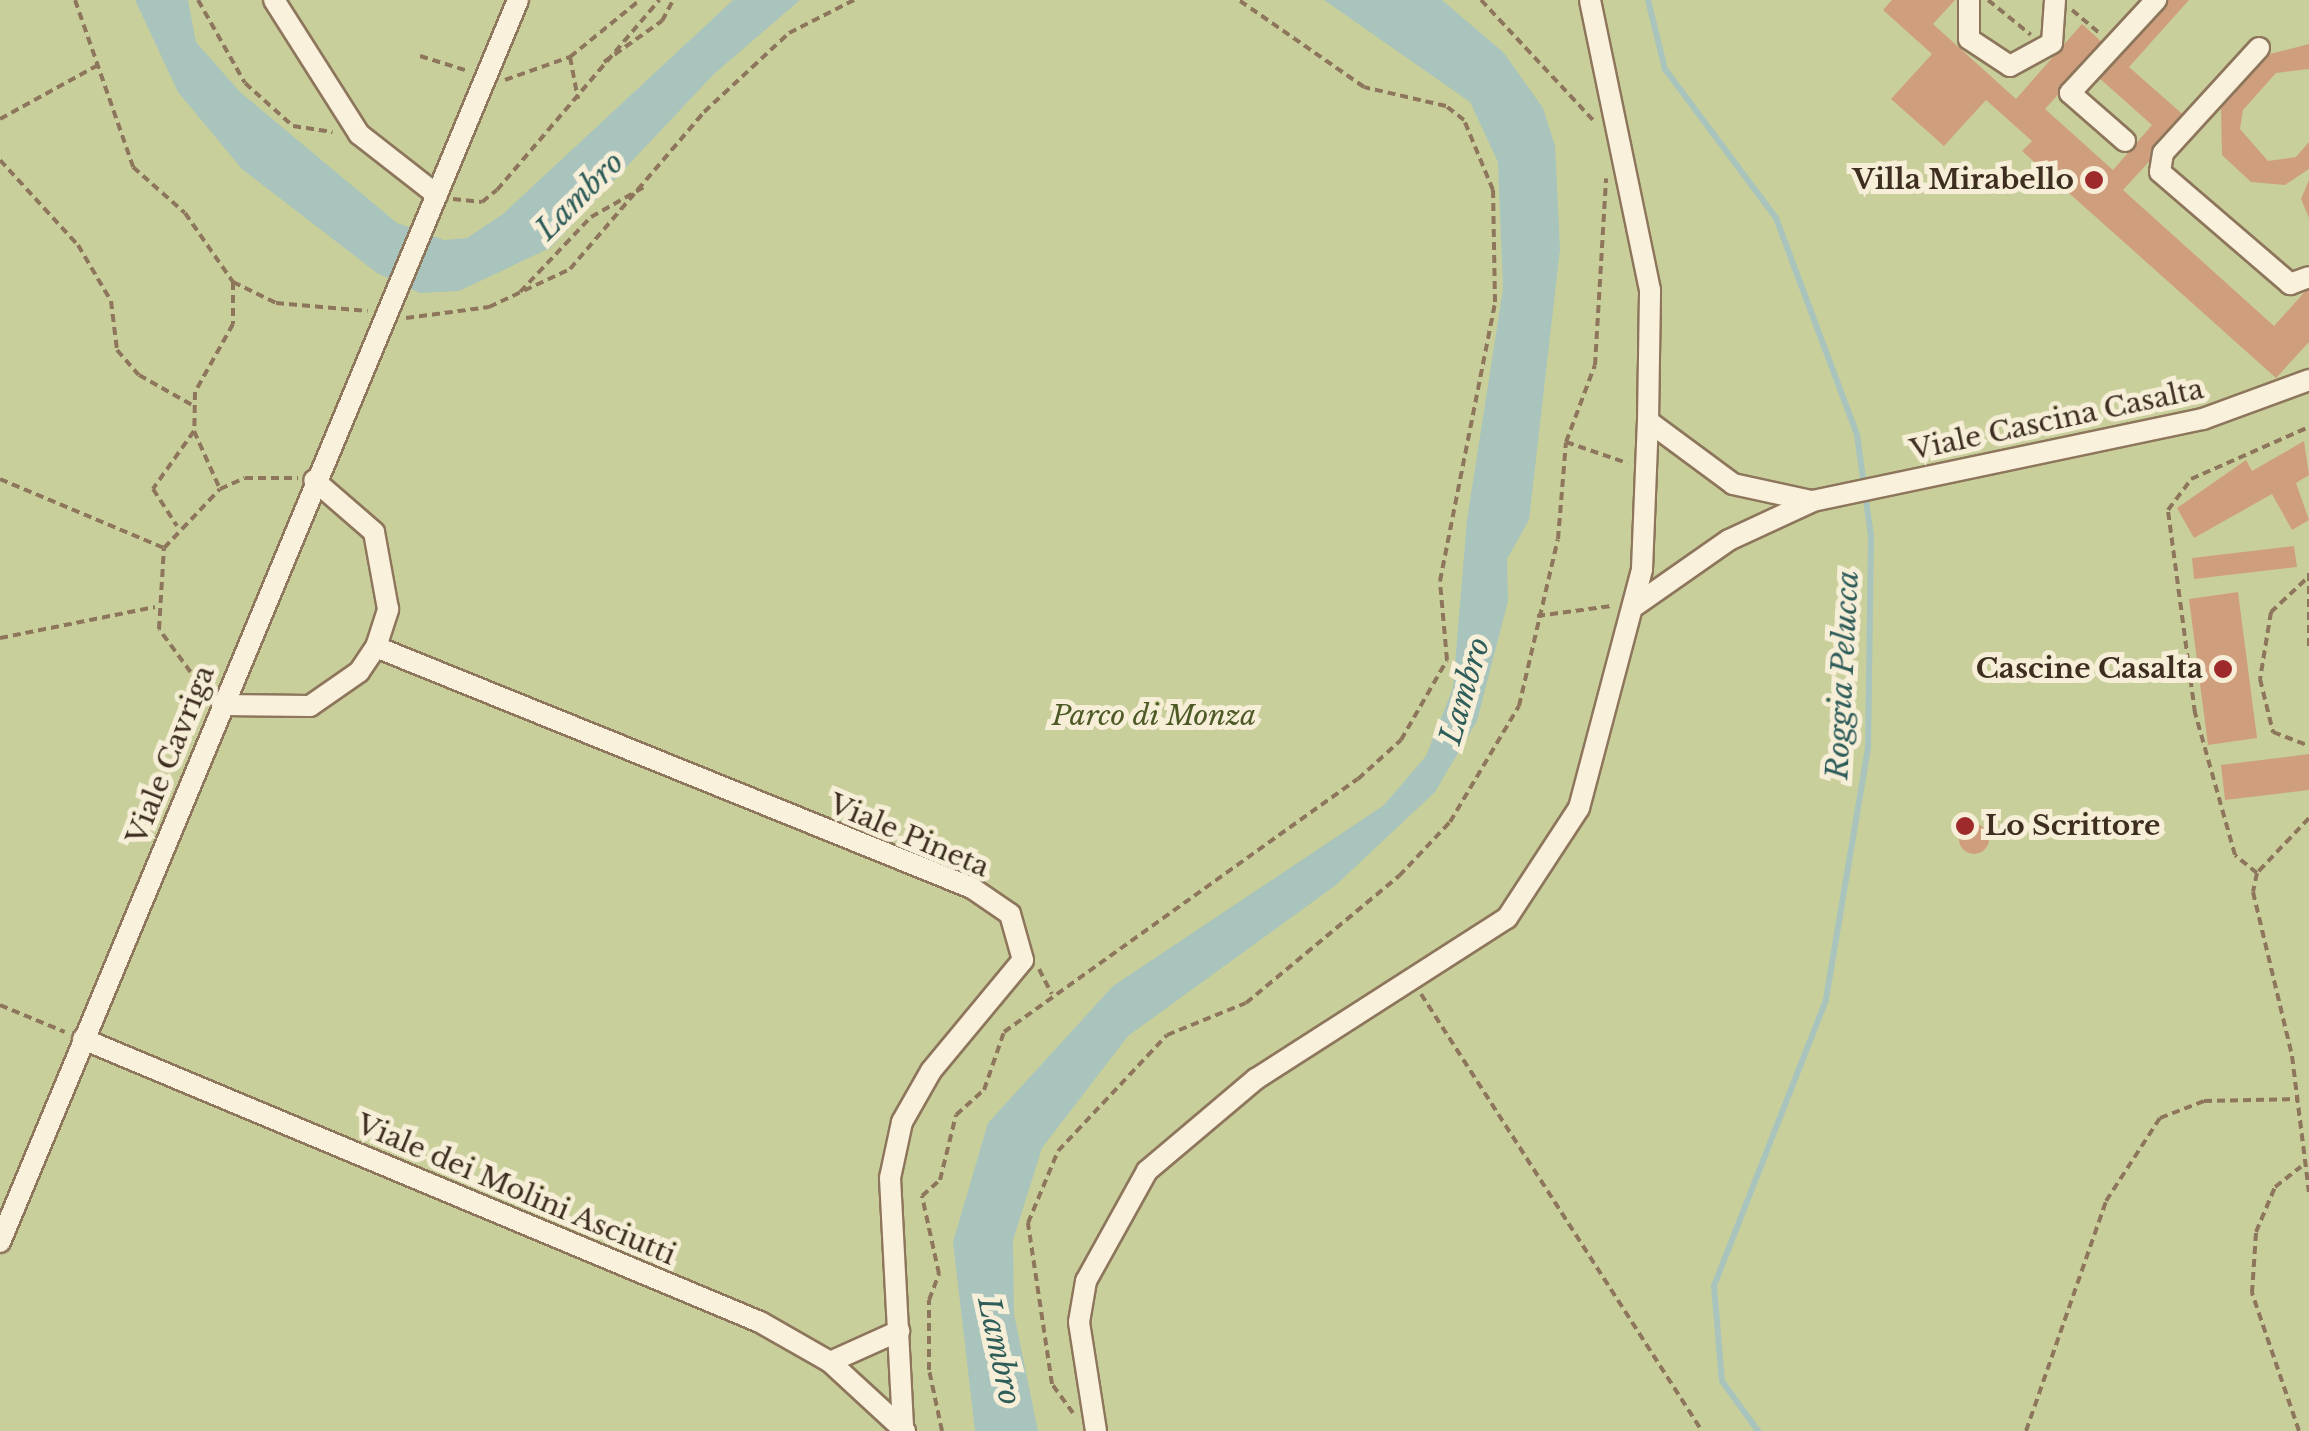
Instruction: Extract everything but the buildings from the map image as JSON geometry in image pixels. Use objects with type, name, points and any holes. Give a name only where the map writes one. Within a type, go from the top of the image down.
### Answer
[{"type":"lane","points":[[274,0],[359,134],[437,195],[518,0]]},
{"type":"lane","points":[[1096,1431],[1079,1322],[1118,1209],[1212,1112],[1415,984],[1508,918],[1579,808],[1636,605],[1648,464],[1650,290],[1590,0]]},
{"type":"lane","points":[[1969,0],[1969,39],[1990,60],[2020,65],[2048,49],[2058,26],[2058,0]]},
{"type":"lane","points":[[2125,141],[2070,93],[2156,0]]},
{"type":"lane","points":[[2259,48],[2163,154],[2160,172],[2290,284],[2309,276]]},
{"type":"lane","name":"Viale Cavriga","points":[[0,1242],[314,480],[437,195]]},
{"type":"lane","name":"Viale Cascina Casalta","points":[[1636,605],[1729,540],[1813,501],[2203,420],[2309,380]]},
{"type":"lane","name":"Viale Cascina Casalta","points":[[1648,421],[1733,484],[1813,501]]},
{"type":"lane","points":[[222,704],[310,706],[359,672],[376,648],[388,570],[374,532],[314,480]]},
{"type":"lane","name":"Viale Pineta","points":[[376,648],[972,888],[1010,914],[1023,960]]},
{"type":"lane","points":[[904,1430],[890,1178],[902,1122],[931,1071],[1023,960]]},
{"type":"lane","name":"Viale dei Molini Asciutti","points":[[83,1039],[760,1322],[830,1362],[904,1430]]},
{"type":"lane","points":[[830,1362],[899,1332]]},
{"type":"path","points":[[74,0],[134,167],[185,213],[233,282],[276,303],[391,300],[414,322],[520,292],[570,269],[649,185],[704,112],[789,33],[854,0]]},
{"type":"path","points":[[198,0],[245,83],[293,126],[359,134]]},
{"type":"path","points":[[420,56],[458,72],[485,77],[570,57],[640,0]]},
{"type":"path","points":[[437,195],[482,202],[578,100],[601,64],[659,0]]},
{"type":"path","points":[[601,64],[662,21],[673,0]]},
{"type":"path","points":[[942,1431],[930,1370],[929,1300],[939,1274],[922,1196],[940,1180],[956,1116],[984,1090],[1004,1032],[1186,898],[1234,876],[1250,855],[1358,780],[1402,740],[1448,660],[1440,581],[1495,302],[1493,190],[1464,120],[1446,106],[1364,86],[1238,0]]},
{"type":"path","points":[[1482,0],[1602,136]]},
{"type":"path","points":[[1988,0],[2048,49]]},
{"type":"path","points":[[2058,0],[2114,46]]},
{"type":"path","points":[[570,57],[578,100]]},
{"type":"path","points":[[0,119],[100,64]]},
{"type":"path","points":[[0,160],[78,245],[111,301],[117,350],[139,375],[192,405]]},
{"type":"path","points":[[1076,1420],[1052,1384],[1028,1223],[1050,1164],[1134,1063],[1167,1035],[1246,1002],[1450,822],[1519,706],[1558,539],[1566,442],[1598,348],[1606,169]]},
{"type":"path","points":[[520,292],[591,217],[649,185]]},
{"type":"path","points":[[220,488],[194,431],[192,405],[228,340],[233,282]]},
{"type":"path","points":[[2256,873],[2235,855],[2194,712],[2168,510],[2200,474],[2309,427]]},
{"type":"path","points":[[178,526],[153,489],[194,431]]},
{"type":"path","points":[[1566,442],[1594,458],[1648,464]]},
{"type":"path","points":[[222,704],[175,658],[155,608],[164,548],[178,526],[220,488],[277,474],[314,480]]},
{"type":"path","points":[[0,479],[164,548]]},
{"type":"path","points":[[2309,572],[2309,647]]},
{"type":"path","points":[[2306,580],[2272,612],[2260,678],[2273,732],[2309,746]]},
{"type":"path","points":[[1537,616],[1636,605]]},
{"type":"path","points":[[0,638],[155,608]]},
{"type":"path","points":[[2309,818],[2256,873],[2253,892],[2296,1099],[2301,1168],[2309,1192]]},
{"type":"path","points":[[1023,960],[1045,972],[1052,994]]},
{"type":"path","points":[[1415,984],[1702,1431]]},
{"type":"path","points":[[0,1005],[83,1039]]},
{"type":"path","points":[[2026,1431],[2106,1201],[2160,1118],[2204,1101],[2296,1099]]},
{"type":"path","points":[[2299,1431],[2252,1293],[2256,1232],[2275,1187],[2301,1168]]},
{"type":"green space","name":"Parco di Monza","points":[[0,0],[2309,0],[2309,1431],[0,1431]]},
{"type":"water","name":"Lambro","points":[[135,0],[188,0],[196,42],[240,92],[397,223],[444,240],[467,238],[503,214],[733,0],[800,0],[714,74],[550,248],[459,291],[420,293],[377,273],[242,169],[178,92]]},
{"type":"water","name":"Lambro","points":[[1324,0],[1442,0],[1504,53],[1543,108],[1555,146],[1560,249],[1529,520],[1507,559],[1508,601],[1477,721],[1435,792],[1336,885],[1128,1036],[1042,1148],[1013,1240],[1014,1314],[1038,1431],[975,1431],[953,1242],[988,1123],[1113,986],[1384,805],[1426,756],[1453,688],[1467,520],[1503,289],[1498,162],[1470,102]]},
{"type":"waterway","name":"Roggia Pelucca","points":[[1648,0],[1665,69],[1776,218],[1857,435],[1871,536],[1868,748],[1826,1000],[1714,1286],[1722,1381],[1758,1431]]},
{"type":"place","name":"Villa Mirabello","points":[[2094,180]]},
{"type":"place","name":"Cascine Casalta","points":[[2223,669]]},
{"type":"place","name":"Lo Scrittore","points":[[1965,826]]}]
